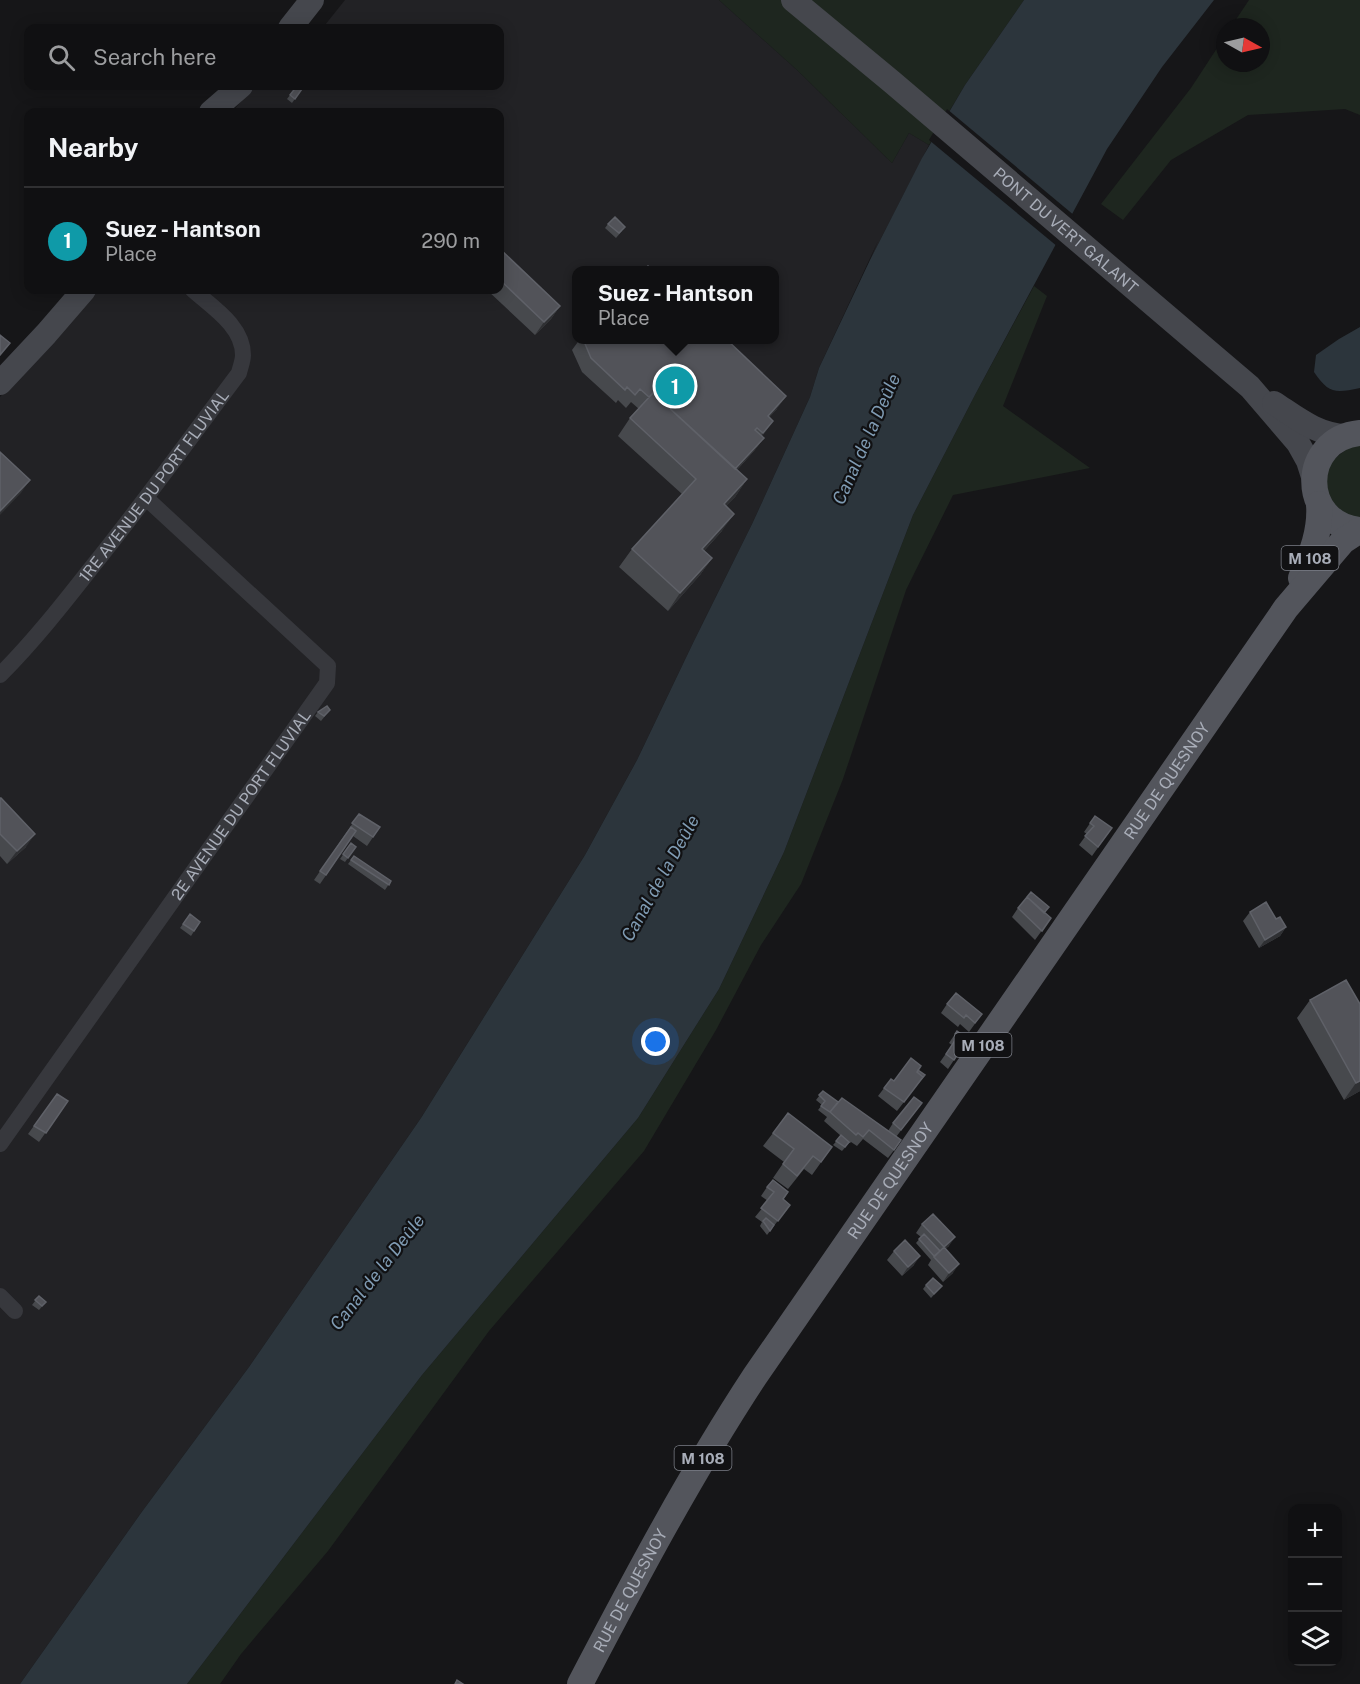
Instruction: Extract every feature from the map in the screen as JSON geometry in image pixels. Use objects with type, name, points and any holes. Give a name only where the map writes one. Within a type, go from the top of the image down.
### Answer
[{"type":"main road","points":[[293,24],[312,0]]},
{"type":"main road","name":"PONT DU VERT GALANT","points":[[793,0],[1250,387],[1298,443],[1308,461],[1317,492]]},
{"type":"main road","points":[[216,108],[238,90]]},
{"type":"main road","points":[[228,108],[240,90]]},
{"type":"main road","points":[[22,358],[64,294]]},
{"type":"main road","points":[[0,383],[81,294]]},
{"type":"main road","points":[[1250,387],[1311,427],[1330,434],[1353,434]]},
{"type":"main road","points":[[1353,434],[1329,446],[1321,456],[1316,468],[1317,492],[1327,514],[1348,528],[1360,530]]},
{"type":"main road","name":"M 108","points":[[1286,608],[1312,553],[1318,528],[1317,492]]},
{"type":"main road","name":"M 108","points":[[1286,608],[1343,541],[1360,530]]},
{"type":"main road","name":"RUE DE QUESNOY","points":[[580,1684],[675,1506],[739,1400],[1286,608]]},
{"type":"street","name":"1RE AVENUE DU PORT FLUVIAL","points":[[0,675],[76,587],[239,374],[243,357],[242,346],[233,326],[197,294]]},
{"type":"street","name":"2E AVENUE DU PORT FLUVIAL","points":[[0,1144],[327,683],[328,666],[146,498]]},
{"type":"street","points":[[0,1296],[15,1311]]},
{"type":"shaded area","points":[[345,0],[719,0],[797,70],[892,163],[909,133],[929,145],[870,260],[878,241],[819,368],[810,397],[753,522],[637,760],[585,855],[421,1118],[249,1367],[141,1513],[20,1684],[0,1684],[0,397],[88,294],[504,294],[504,108],[235,108],[251,90],[504,90],[504,24],[326,24]]},
{"type":"shaded area","points":[[719,0],[1024,0],[965,85],[929,145],[909,133],[892,163],[797,70]]},
{"type":"shaded area","points":[[1249,0],[1360,0],[1360,115],[1345,109],[1248,115],[1171,160],[1123,220],[1101,204],[1191,88],[1216,50],[1216,72],[1270,72],[1270,18],[1237,18]]},
{"type":"shaded area","points":[[1034,286],[1047,296],[1003,406],[1090,468],[953,495],[906,590],[843,779],[801,884],[761,945],[716,1030],[644,1151],[489,1331],[328,1551],[241,1654],[220,1684],[187,1684],[422,1375],[638,1118],[719,989],[784,852],[913,515]]},
{"type":"shaded area","points":[[1360,442],[1360,519],[1341,513],[1326,494],[1327,465],[1354,443]]},
{"type":"water","name":"Canal de la Deûle","points":[[1024,0],[1214,0],[1162,67],[1107,149],[913,515],[784,852],[719,989],[638,1118],[422,1375],[187,1684],[20,1684],[141,1513],[249,1367],[421,1118],[585,855],[637,760],[753,522],[810,397],[819,368],[922,158],[965,85]]},
{"type":"water","points":[[1360,327],[1360,388],[1344,391],[1333,390],[1324,384],[1314,372],[1316,355]]},
{"type":"pier","points":[[947,109],[1075,216],[1058,247],[929,140]]},
{"type":"building","points":[[294,90],[301,90],[295,99],[290,95]]},
{"type":"building","points":[[615,217],[625,227],[619,233],[608,224]]},
{"type":"building","points":[[504,253],[560,306],[544,322],[504,284]]},
{"type":"building","points":[[0,335],[10,343],[0,355]]},
{"type":"building","points":[[585,344],[731,344],[786,396],[768,416],[773,421],[763,433],[757,428],[755,430],[764,438],[735,469],[653,393],[649,397],[640,389],[635,395],[627,387],[625,390],[591,358]]},
{"type":"building","points":[[653,393],[747,479],[724,504],[734,514],[702,549],[712,558],[680,593],[632,549],[696,479],[630,418]]},
{"type":"building","points":[[0,452],[30,480],[0,511]]},
{"type":"building","points":[[327,706],[330,710],[324,716],[318,712]]},
{"type":"building","points":[[0,798],[35,834],[17,851],[0,834]]},
{"type":"building","points":[[359,814],[380,827],[373,837],[352,823]]},
{"type":"building","points":[[1095,816],[1112,828],[1098,847],[1085,836],[1094,826],[1090,823]]},
{"type":"building","points":[[351,827],[356,831],[326,875],[320,871]]},
{"type":"building","points":[[351,843],[356,847],[348,858],[343,854]]},
{"type":"building","points":[[354,856],[391,881],[389,885],[351,860]]},
{"type":"building","points":[[1031,892],[1049,907],[1044,913],[1027,897]]},
{"type":"building","points":[[1027,897],[1051,918],[1042,931],[1018,908]]},
{"type":"building","points":[[1266,902],[1276,919],[1280,917],[1286,927],[1265,940],[1250,912]]},
{"type":"building","points":[[190,914],[200,922],[194,931],[183,924]]},
{"type":"building","points":[[1346,980],[1360,1004],[1360,1081],[1356,1083],[1310,1000]]},
{"type":"building","points":[[956,993],[982,1014],[975,1023],[966,1015],[964,1018],[947,1004]]},
{"type":"building","points":[[957,1031],[968,1039],[954,1060],[946,1054],[958,1036],[955,1034]]},
{"type":"building","points":[[911,1058],[921,1066],[917,1072],[923,1077],[904,1102],[884,1088],[891,1079],[894,1081]]},
{"type":"building","points":[[823,1091],[838,1102],[830,1112],[821,1106],[825,1101],[819,1095]]},
{"type":"building","points":[[57,1094],[68,1101],[46,1133],[34,1126]]},
{"type":"building","points":[[914,1097],[922,1103],[901,1130],[893,1123]]},
{"type":"building","points":[[842,1098],[901,1140],[894,1150],[869,1130],[863,1137],[858,1133],[856,1135],[830,1112]]},
{"type":"building","points":[[788,1113],[832,1147],[821,1162],[813,1156],[797,1176],[783,1164],[794,1149],[773,1133]]},
{"type":"building","points":[[841,1135],[849,1142],[845,1147],[836,1141]]},
{"type":"building","points":[[773,1180],[788,1192],[783,1199],[790,1205],[778,1221],[761,1208],[774,1192],[767,1187]]},
{"type":"building","points":[[933,1214],[955,1237],[944,1247],[922,1224]]},
{"type":"building","points":[[766,1218],[774,1225],[770,1231],[763,1221]]},
{"type":"building","points":[[924,1234],[940,1251],[934,1256],[919,1239]]},
{"type":"building","points":[[905,1240],[920,1256],[908,1267],[894,1251]]},
{"type":"building","points":[[944,1247],[959,1264],[949,1273],[934,1257]]},
{"type":"building","points":[[933,1278],[942,1286],[934,1294],[926,1285]]},
{"type":"building","points":[[39,1296],[46,1302],[42,1306],[35,1300]]},
{"type":"place","name":"Suez - Hantson","points":[[675,386]]}]
